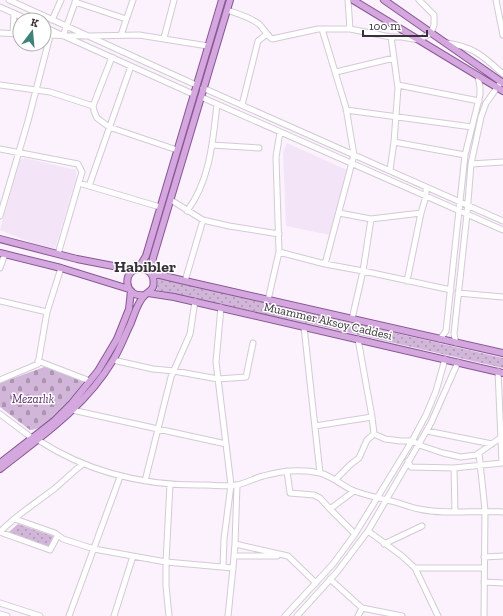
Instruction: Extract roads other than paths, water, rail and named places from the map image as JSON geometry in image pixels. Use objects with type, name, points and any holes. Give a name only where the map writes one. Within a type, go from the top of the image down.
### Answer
[{"type":"main road","points":[[0,469],[35,439],[72,403],[98,371],[117,339],[129,309],[130,290],[127,280],[128,276],[136,270],[146,256],[222,0]]},
{"type":"main road","points":[[0,463],[57,425],[102,376],[113,360],[139,304],[154,286],[152,274],[154,258],[230,0]]},
{"type":"main road","points":[[353,0],[500,89]]},
{"type":"main road","points":[[384,0],[503,82]]},
{"type":"main road","points":[[0,239],[58,254],[136,270],[145,269],[152,274]]},
{"type":"main road","points":[[2,253],[103,280],[130,290],[137,295],[146,294]]},
{"type":"main road","name":"Muammer Aksoy Caddesi","points":[[152,274],[503,354]]},
{"type":"main road","name":"Muammer Aksoy Caddesi","points":[[146,294],[174,296],[501,372]]},
{"type":"street","points":[[9,0],[35,12]]},
{"type":"street","points":[[61,0],[52,20],[196,85]]},
{"type":"street","points":[[121,35],[133,0]]},
{"type":"street","points":[[164,38],[174,0]]},
{"type":"street","points":[[348,0],[350,29]]},
{"type":"street","points":[[227,10],[251,18],[273,39],[322,29],[350,29],[391,37],[419,40],[431,33],[434,25],[434,15],[419,0]]},
{"type":"street","points":[[496,0],[503,35]]},
{"type":"street","points":[[63,36],[75,1],[126,19]]},
{"type":"street","points":[[0,7],[12,13]]},
{"type":"street","points":[[322,29],[336,72],[346,110],[354,155],[340,213],[325,264]]},
{"type":"street","points":[[52,31],[193,94]]},
{"type":"street","points":[[0,33],[12,34]]},
{"type":"street","points":[[242,105],[258,41],[267,34]]},
{"type":"street","points":[[52,36],[139,35],[208,46]]},
{"type":"street","points":[[390,170],[394,142],[398,85],[391,37]]},
{"type":"street","points":[[444,42],[459,45],[482,55],[503,74]]},
{"type":"street","points":[[0,216],[46,52]]},
{"type":"street","points":[[112,57],[94,106],[94,113],[98,120],[109,126],[177,150]]},
{"type":"street","points":[[336,72],[394,58]]},
{"type":"street","points":[[89,186],[131,66]]},
{"type":"street","points":[[440,339],[446,331],[465,155],[479,101],[480,86],[478,76]]},
{"type":"street","points":[[456,343],[454,334],[471,164],[481,117],[486,103],[500,89],[503,82]]},
{"type":"street","points":[[0,85],[50,92],[94,106]]},
{"type":"street","points":[[398,85],[479,101]]},
{"type":"street","points":[[203,88],[503,221]]},
{"type":"street","points":[[201,97],[503,230]]},
{"type":"street","points":[[187,210],[195,200],[207,167],[212,145],[217,104]]},
{"type":"street","points":[[346,110],[472,127]]},
{"type":"street","points":[[268,300],[278,252],[279,234],[276,157],[280,132]]},
{"type":"street","points":[[394,142],[465,155]]},
{"type":"street","points":[[212,145],[258,148]]},
{"type":"street","points":[[0,149],[78,164],[82,172],[58,254]]},
{"type":"street","points":[[471,164],[503,162]]},
{"type":"street","points":[[79,183],[160,207]]},
{"type":"street","points":[[407,281],[426,196],[426,187]]},
{"type":"street","points":[[171,200],[203,220],[279,234]]},
{"type":"street","points":[[340,213],[371,220],[421,213]]},
{"type":"street","points":[[185,281],[203,220]]},
{"type":"street","points":[[352,319],[363,271],[371,220]]},
{"type":"street","points":[[278,252],[325,264],[451,290]]},
{"type":"street","points":[[0,268],[2,253]]},
{"type":"street","points":[[0,380],[36,366],[47,312],[61,268]]},
{"type":"street","points":[[458,293],[503,297]]},
{"type":"street","points":[[0,301],[47,312]]},
{"type":"street","points":[[145,481],[174,370],[190,334],[195,302]]},
{"type":"street","points":[[221,308],[216,362],[226,444],[234,485],[235,544],[228,616]]},
{"type":"street","points":[[304,326],[320,473]]},
{"type":"street","points":[[358,339],[374,434]]},
{"type":"street","points":[[113,360],[153,369],[174,370],[218,379],[246,377],[253,343]]},
{"type":"street","points":[[285,616],[340,555],[355,534],[412,441],[426,415],[436,391],[445,359]]},
{"type":"street","points":[[38,361],[90,381]]},
{"type":"street","points":[[297,616],[330,579],[368,531],[427,431],[458,362]]},
{"type":"street","points":[[408,461],[411,468],[454,468],[502,463],[501,372]]},
{"type":"street","points":[[72,410],[226,444]]},
{"type":"street","points":[[0,414],[35,439],[83,464],[120,476],[145,481],[170,484],[234,485],[264,476],[287,472],[320,473],[354,491],[417,509],[435,512],[485,510],[503,512]]},
{"type":"street","points":[[315,426],[372,417]]},
{"type":"street","points":[[427,431],[492,444]]},
{"type":"street","points":[[374,434],[385,439],[412,441],[443,454],[461,457],[476,455],[502,437]]},
{"type":"street","points":[[335,480],[359,458],[367,440],[374,434]]},
{"type":"street","points":[[479,453],[485,510],[484,616]]},
{"type":"street","points":[[58,535],[50,550],[0,532],[15,518],[56,488],[73,471],[83,464]]},
{"type":"street","points":[[454,468],[455,511]]},
{"type":"street","points":[[287,472],[290,493],[314,495],[320,498],[355,534]]},
{"type":"street","points":[[69,616],[120,476]]},
{"type":"street","points":[[169,616],[166,586],[166,562],[170,484]]},
{"type":"street","points":[[223,567],[224,539],[234,485]]},
{"type":"street","points":[[330,509],[354,491]]},
{"type":"street","points":[[15,518],[94,549],[166,562],[232,568]]},
{"type":"street","points":[[0,524],[5,527]]},
{"type":"street","points":[[384,544],[422,526]]},
{"type":"street","points":[[368,531],[402,556],[415,568],[438,616]]},
{"type":"street","points":[[235,544],[288,556],[316,583]]},
{"type":"street","points":[[114,616],[133,556]]},
{"type":"street","points":[[234,556],[288,556]]},
{"type":"street","points":[[484,557],[503,556]]},
{"type":"street","points":[[415,568],[484,568]]},
{"type":"street","points":[[330,579],[362,608],[402,616]]},
{"type":"street","points":[[484,582],[503,583]]},
{"type":"street","points":[[0,603],[40,616]]},
{"type":"street","points":[[358,616],[362,608]]},
{"type":"street","points":[[0,614],[7,616]]},
{"type":"district","name":"Habibler","points":[[145,266]]},
{"type":"park label","name":"Mezarlık","points":[[33,399]]}]
